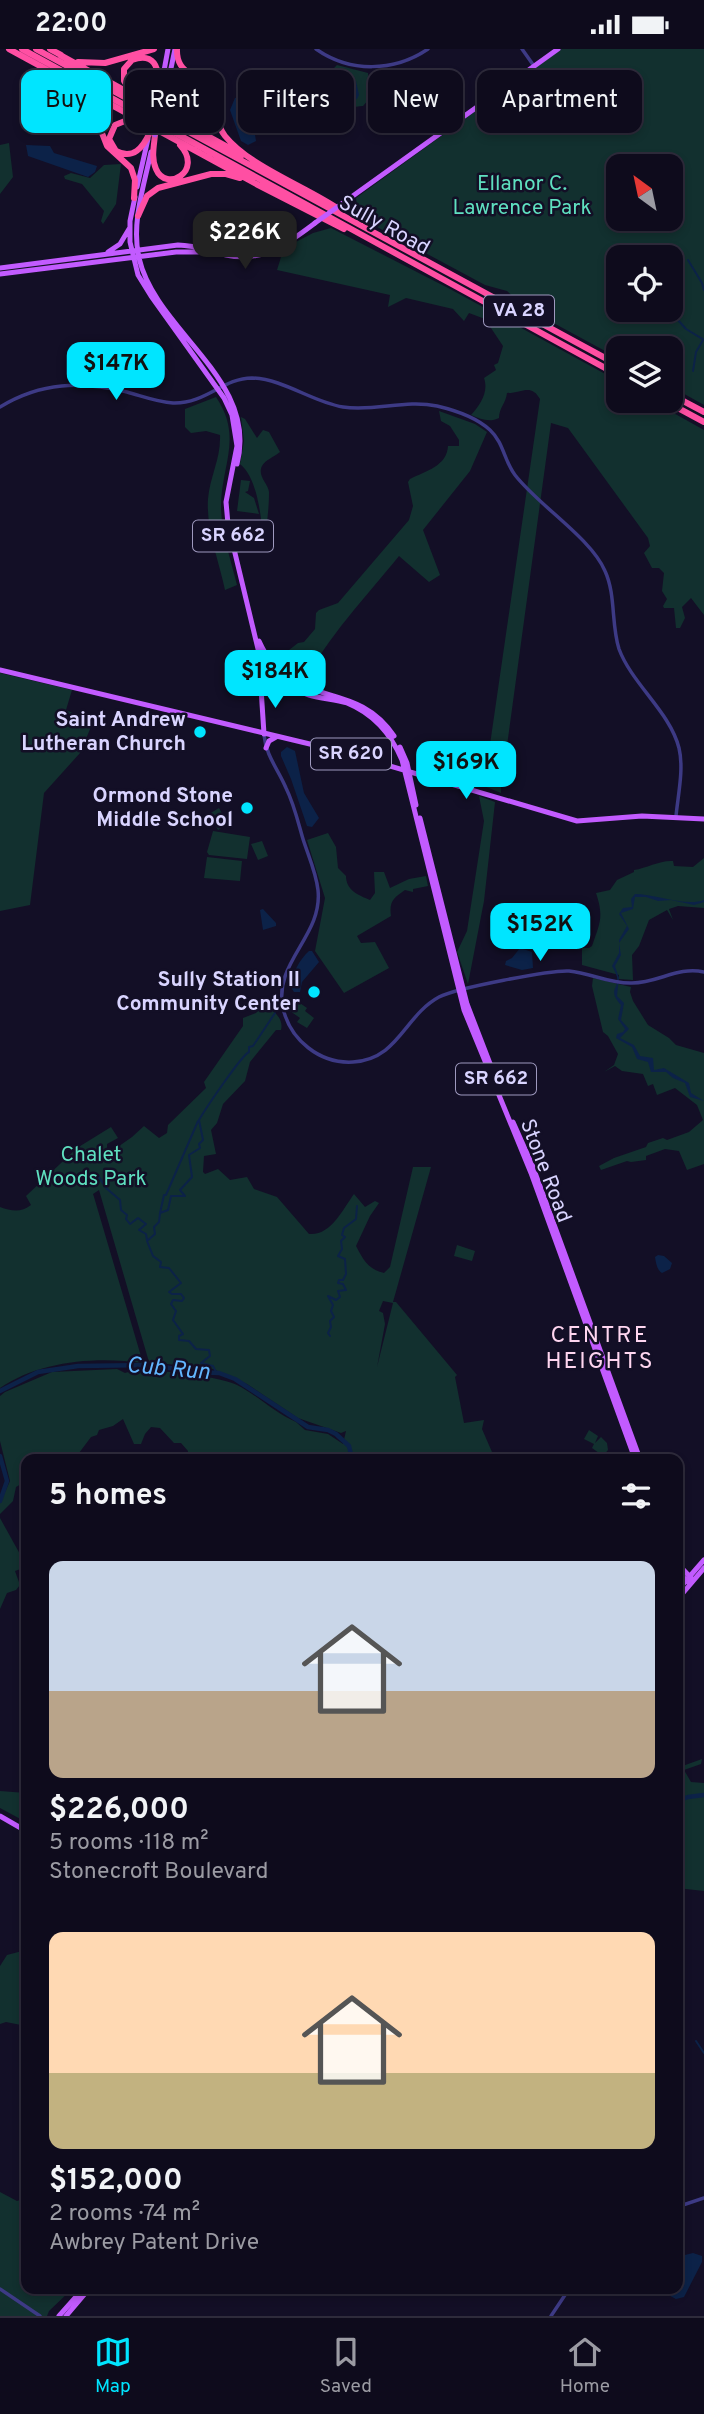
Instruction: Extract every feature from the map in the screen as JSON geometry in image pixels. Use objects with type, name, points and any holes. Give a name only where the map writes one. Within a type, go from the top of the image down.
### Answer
[{"type":"highway","points":[[9,49],[46,70]]},
{"type":"highway","name":"Sully Road","points":[[22,49],[606,368]]},
{"type":"highway","name":"Sully Road","points":[[36,49],[606,359]]},
{"type":"highway","points":[[50,49],[125,90]]},
{"type":"highway","points":[[60,55],[81,63],[95,64],[154,49]]},
{"type":"highway","points":[[173,49],[180,66],[206,90],[225,136],[266,167]]},
{"type":"highway","points":[[126,70],[130,62],[141,58],[152,61],[157,70]]},
{"type":"highway","points":[[185,82],[196,85],[203,99],[198,110],[189,116],[160,105],[171,89],[178,83],[185,82]]},
{"type":"highway","points":[[120,122],[151,131],[141,148],[132,154],[119,153],[110,142],[112,130],[120,122]]},
{"type":"highway","points":[[101,133],[107,146],[131,168],[135,180],[134,198]]},
{"type":"highway","points":[[151,133],[155,168],[161,176],[171,180],[182,175],[188,162],[183,148],[167,135]]},
{"type":"highway","points":[[159,133],[400,255]]},
{"type":"highway","points":[[208,133],[388,241]]},
{"type":"highway","points":[[138,216],[149,193],[184,180],[211,174],[226,174],[258,185]]},
{"type":"highway","points":[[683,401],[704,412]]},
{"type":"highway","points":[[683,411],[704,422]]},
{"type":"main road","name":"SR 662","points":[[170,70],[173,49]]},
{"type":"main road","name":"SR 662","points":[[168,70],[173,49]]},
{"type":"main road","points":[[0,274],[153,252],[182,245],[230,256],[265,255],[282,247],[558,49]]},
{"type":"main road","name":"SR 662","points":[[150,133],[134,198],[130,226],[138,275],[221,388],[232,415],[237,446],[226,502],[228,524],[252,632],[261,657],[297,685],[348,699],[371,711],[385,723],[396,739],[406,770]]},
{"type":"main road","name":"SR 662","points":[[151,133],[135,254],[149,285],[221,388],[236,414],[240,435],[239,456],[230,497],[230,519],[257,637],[276,675],[303,692],[349,704],[372,718],[391,738],[406,770]]},
{"type":"main road","points":[[97,255],[116,248],[124,240],[130,226]]},
{"type":"main road","points":[[136,239],[141,246],[153,252]]},
{"type":"main road","points":[[149,285],[144,263],[153,252]]},
{"type":"main road","points":[[0,268],[97,255],[135,254]]},
{"type":"main road","points":[[261,657],[264,734]]},
{"type":"main road","points":[[263,680],[270,665]]},
{"type":"main road","name":"SR 620","points":[[0,670],[339,751],[580,821],[642,816],[704,819]]},
{"type":"main road","points":[[263,680],[269,674],[276,675]]},
{"type":"main road","points":[[266,748],[268,741],[276,737]]},
{"type":"main road","name":"Stone Road","points":[[406,770],[461,990]]},
{"type":"main road","name":"Stone Road","points":[[406,770],[469,1022],[531,1173],[636,1454]]},
{"type":"main road","points":[[412,787],[415,777],[425,775]]},
{"type":"main road","points":[[683,1591],[704,1560]]},
{"type":"main road","points":[[683,1586],[703,1570]]},
{"type":"main road","points":[[683,1571],[690,1580]]},
{"type":"main road","points":[[683,1575],[690,1580]]},
{"type":"main road","points":[[0,1816],[21,1828]]},
{"type":"main road","points":[[59,2316],[79,2294]]},
{"type":"main road","points":[[65,2316],[85,2294]]},
{"type":"street","points":[[316,49],[340,62],[370,67],[401,63],[428,49]]},
{"type":"street","points":[[522,49],[534,66]]},
{"type":"street","points":[[0,407],[29,392],[50,387],[110,388],[174,403],[199,399],[238,380],[258,379],[346,408],[428,404],[477,421],[500,442],[508,464],[517,478],[592,551],[604,568],[615,632],[622,654],[673,733],[679,748],[681,764],[676,816]]},
{"type":"street","points":[[264,734],[266,748],[290,798],[318,892],[314,924],[289,965],[282,998],[285,1014],[297,1037],[312,1051],[328,1059],[352,1062],[368,1059],[395,1043],[428,1005],[443,995],[461,990],[563,971],[622,983],[644,982],[681,970],[704,972]]},
{"type":"street","points":[[683,2205],[704,2198]]},
{"type":"street","points":[[0,2289],[40,2316]]},
{"type":"street","points":[[551,2316],[566,2294]]},
{"type":"green space","name":"Ellanor C. Lawrence Park","points":[[561,49],[704,49],[704,405],[683,393],[683,336],[606,336],[606,351],[524,307],[507,291],[485,285],[364,220],[358,214],[356,198],[445,133],[463,133],[463,120],[477,110],[477,133],[642,133],[642,70],[532,70]]},
{"type":"green space","points":[[337,65],[368,73],[368,100],[363,106],[354,107],[354,70],[332,70]]},
{"type":"green space","points":[[9,143],[13,177],[0,194],[0,145]]},
{"type":"green space","points":[[121,164],[116,204],[103,224],[101,221],[104,211],[82,184],[65,179],[64,176],[71,173],[90,178],[104,165]]},
{"type":"green space","name":"Ellanor C. Lawrence Park","points":[[331,228],[606,374],[606,413],[674,413],[704,430],[704,615],[691,598],[682,607],[685,618],[680,628],[676,628],[674,608],[663,606],[667,599],[662,591],[664,573],[659,568],[652,568],[644,553],[650,546],[648,538],[568,428],[551,423],[506,753],[501,754],[501,793],[484,786],[540,399],[530,390],[507,393],[499,418],[488,420],[471,415],[484,393],[484,378],[496,370],[494,365],[498,363],[503,346],[485,319],[469,313],[464,321],[453,309],[406,298],[388,307],[390,295],[277,270],[281,257],[290,245],[313,233]]},
{"type":"green space","points":[[216,397],[224,412],[230,439],[221,509],[237,585],[225,590],[208,510],[220,435],[206,431],[191,433],[185,427],[185,409]]},
{"type":"green space","points":[[439,411],[475,424],[487,432],[470,471],[423,530],[440,575],[429,582],[399,556],[323,650],[303,685],[275,661],[298,643],[304,642],[315,629],[316,613],[338,603],[409,520],[413,506],[408,482],[410,479],[440,463],[448,446],[459,446],[459,440],[450,426],[441,421]]},
{"type":"green space","points":[[241,417],[257,438],[263,430],[269,432],[280,452],[265,462],[261,470],[269,492],[263,543],[255,489],[240,464],[244,441]]},
{"type":"green space","points":[[241,480],[250,481],[248,491],[245,492],[254,498],[259,514],[237,511]]},
{"type":"green space","points":[[0,673],[72,690],[66,710],[93,722],[80,753],[44,793],[30,905],[0,911]]},
{"type":"green space","points":[[479,796],[495,802],[484,901],[468,984],[457,952],[467,931],[484,821]]},
{"type":"green space","points":[[219,808],[228,824],[218,830],[209,814]]},
{"type":"green space","points":[[213,831],[250,837],[247,859],[209,855],[207,852]]},
{"type":"green space","points":[[328,833],[336,847],[338,868],[346,876],[350,888],[361,896],[370,900],[375,893],[374,872],[384,872],[390,888],[409,879],[426,876],[428,886],[413,889],[413,892],[405,890],[391,904],[391,916],[357,936],[361,943],[375,942],[389,968],[344,993],[315,951],[325,898],[307,840]]},
{"type":"green space","points":[[262,841],[268,856],[258,860],[251,844]]},
{"type":"green space","points":[[207,857],[242,861],[240,881],[204,878]]},
{"type":"green space","points":[[704,858],[704,908],[678,906],[669,909],[673,920],[667,910],[649,920],[639,946],[632,955],[633,980],[619,979],[619,975],[582,965],[582,948],[592,946],[600,920],[596,893],[610,890],[617,880],[634,870],[668,861],[673,861],[674,866],[693,867]]},
{"type":"green space","points":[[593,978],[631,987],[633,1001],[648,1025],[676,1045],[704,1053],[704,1164],[687,1170],[679,1151],[665,1149],[646,1156],[646,1160],[627,1161],[601,1170],[599,1166],[614,1158],[646,1147],[648,1143],[689,1132],[703,1120],[697,1105],[675,1088],[657,1095],[653,1084],[648,1086],[643,1074],[622,1071],[615,1066],[604,1072],[614,1065],[618,1054],[603,1032],[592,986]]},
{"type":"green space","points":[[297,1001],[307,1008],[305,1011],[314,1018],[307,1028],[297,1022],[300,1018],[290,1011]]},
{"type":"green space","name":"Chalet Woods Park","points":[[264,1005],[277,1015],[282,1026],[250,1062],[245,1081],[223,1104],[217,1123],[211,1130],[216,1154],[204,1156],[203,1172],[205,1174],[218,1169],[230,1180],[247,1177],[254,1189],[277,1197],[309,1234],[324,1231],[330,1226],[354,1194],[365,1207],[375,1201],[379,1203],[356,1246],[367,1264],[384,1273],[390,1267],[413,1167],[431,1167],[393,1302],[396,1302],[457,1375],[455,1377],[464,1423],[484,1420],[482,1429],[493,1454],[188,1454],[181,1443],[174,1443],[160,1428],[151,1427],[141,1444],[134,1444],[123,1419],[113,1426],[99,1430],[79,1454],[21,1454],[21,1484],[16,1487],[13,1501],[0,1514],[0,1503],[10,1481],[0,1441],[0,1396],[52,1372],[117,1369],[125,1373],[163,1371],[228,1382],[244,1389],[305,1430],[328,1434],[343,1444],[346,1431],[341,1433],[298,1418],[247,1384],[213,1369],[149,1362],[99,1190],[93,1194],[143,1363],[106,1360],[50,1366],[15,1379],[0,1388],[0,1207],[16,1211],[31,1205],[26,1196],[77,1148],[111,1127],[118,1138],[107,1144],[107,1148],[112,1151],[144,1126],[159,1138],[167,1133],[168,1125],[206,1088],[204,1082],[243,1026],[243,1018],[256,1013]],"holes":[[[383,1301],[393,1303],[377,1367],[385,1324],[383,1313],[379,1311]]]},
{"type":"green space","points":[[457,1245],[475,1251],[472,1261],[454,1256]]},
{"type":"green space","points":[[589,1430],[598,1436],[595,1443],[601,1437],[607,1443],[608,1450],[600,1454],[592,1448],[594,1444],[584,1439]]},
{"type":"green space","points":[[0,1518],[21,1556],[21,1569],[15,1571],[20,1585],[16,1590],[7,1593],[0,1609]]},
{"type":"green space","points":[[702,1759],[701,1764],[684,1770],[691,1782],[704,1783],[704,1891],[683,1889],[683,1766]]},
{"type":"green space","points":[[0,1791],[21,1793],[21,1819],[0,1808]]},
{"type":"green space","points":[[21,1951],[21,2025],[6,2022],[0,2024],[0,1966],[7,1955]]},
{"type":"green space","points":[[0,2192],[17,2201],[21,2200],[21,2294],[67,2294],[47,2316],[0,2316]]},
{"type":"water","points":[[354,80],[359,95],[354,100]]},
{"type":"water","points":[[238,97],[238,133],[230,110],[235,98]]},
{"type":"water","points":[[238,133],[254,133],[256,141],[248,145],[241,141]]},
{"type":"water","points":[[26,145],[50,146],[54,153],[97,166],[95,172],[88,177],[28,156]]},
{"type":"water","points":[[287,747],[295,751],[304,793],[319,818],[312,827],[307,826],[281,756],[281,752]]},
{"type":"water","points":[[635,894],[688,902],[704,900],[694,905],[635,897],[633,909],[621,913],[629,929],[619,943],[627,926],[619,914],[623,908],[632,907],[631,899]]},
{"type":"water","points":[[263,909],[276,926],[263,930],[260,910]]},
{"type":"water","points":[[619,943],[621,955],[615,966],[619,978],[617,996],[624,1003],[621,1020],[629,1029],[620,1038],[634,1045],[640,1056],[653,1058],[654,1070],[664,1068],[689,1083],[691,1093],[704,1101],[690,1097],[685,1083],[666,1072],[651,1072],[648,1062],[637,1059],[632,1047],[616,1038],[617,1034],[625,1029],[618,1019],[621,1005],[614,993],[617,977],[612,966],[619,953]]},
{"type":"water","points":[[520,948],[532,952],[533,968],[522,970],[505,965]]},
{"type":"water","points":[[309,951],[312,951],[319,962],[302,982],[300,992],[294,992],[290,986],[293,976]]},
{"type":"water","points":[[664,1256],[672,1263],[670,1269],[662,1273],[656,1262],[655,1257]]},
{"type":"water","points":[[693,2253],[702,2256],[702,2262],[684,2297],[676,2299],[666,2294],[683,2294],[683,2256]]},
{"type":"waterway","points":[[688,260],[704,290]]},
{"type":"waterway","points":[[680,322],[704,340]]},
{"type":"waterway","points":[[693,371],[696,352],[703,340]]},
{"type":"waterway","points":[[216,1372],[213,1366],[201,1363],[210,1356],[209,1350],[196,1349],[189,1341],[179,1340],[179,1336],[183,1334],[173,1320],[176,1311],[171,1304],[173,1300],[182,1301],[184,1298],[181,1294],[169,1292],[181,1283],[169,1268],[160,1267],[161,1262],[153,1256],[147,1241],[155,1234],[154,1227],[159,1222],[160,1213],[168,1210],[171,1196],[185,1196],[180,1190],[192,1177],[189,1155],[200,1148],[199,1144],[203,1140],[199,1120],[275,1013]]},
{"type":"waterway","points":[[160,1213],[164,1195],[198,1121]]},
{"type":"waterway","points":[[97,1174],[106,1188],[120,1200],[121,1210],[127,1215],[126,1219],[130,1224],[138,1218],[146,1224],[139,1230],[146,1234],[147,1240]]},
{"type":"waterway","points":[[330,1336],[330,1321],[334,1317],[331,1311],[333,1305],[328,1296],[336,1300],[340,1297],[338,1291],[346,1290],[343,1284],[338,1283],[346,1274],[345,1259],[338,1256],[342,1249],[341,1241],[345,1237],[342,1235],[344,1228],[356,1219],[357,1206]]},
{"type":"waterway","name":"Cub Run","points":[[0,1391],[38,1372],[78,1366],[151,1365],[219,1373],[235,1379],[308,1427],[336,1434],[349,1446],[351,1454]]},
{"type":"waterway","name":"Cub Run","points":[[0,1456],[7,1481],[0,1501]]},
{"type":"waterway","name":"Cub Run","points":[[683,1799],[704,1795]]},
{"type":"waterway","points":[[696,2041],[704,2053]]},
{"type":"place","name":"Saint Andrew Lutheran Church","points":[[200,732]]},
{"type":"place","name":"Ormond Stone Middle School","points":[[247,808]]},
{"type":"place","name":"Sully Station II Community Center","points":[[314,992]]},
{"type":"district","name":"CENTRE HEIGHTS","points":[[600,1349]]}]
